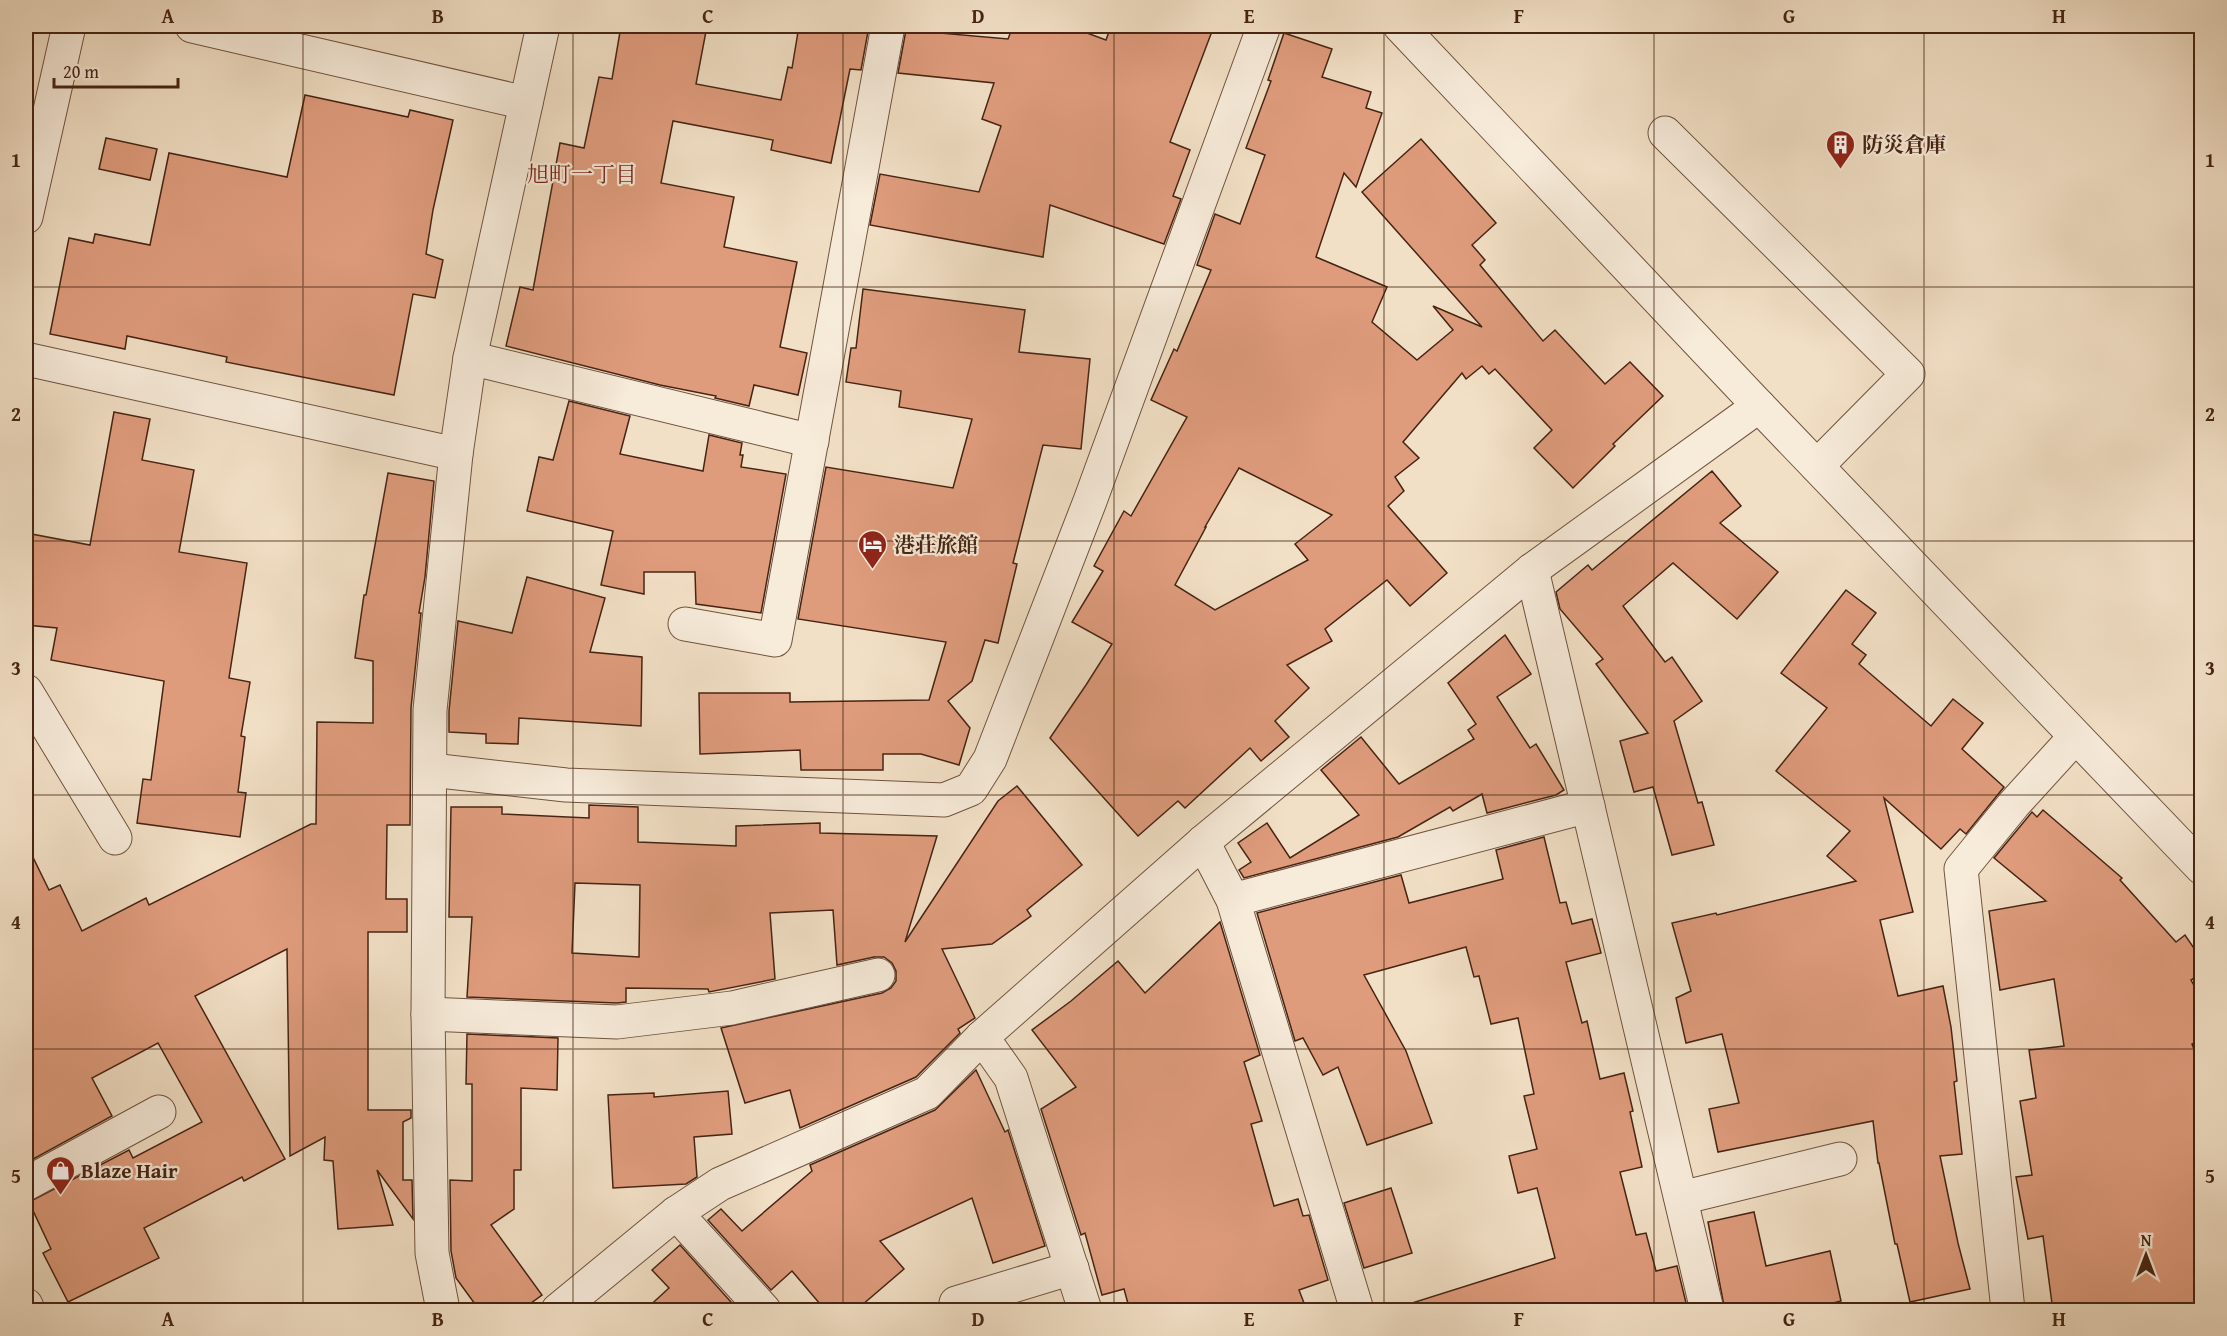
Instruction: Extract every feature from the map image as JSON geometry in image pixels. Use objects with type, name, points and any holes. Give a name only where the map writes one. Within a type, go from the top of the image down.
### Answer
[{"type":"street","points":[[26,217],[69,26]]},
{"type":"street","points":[[192,26],[526,103]]},
{"type":"street","points":[[443,1311],[432,1253],[428,1014],[430,710],[456,454],[470,358],[543,26]]},
{"type":"street","points":[[685,624],[776,640],[888,26]]},
{"type":"street","points":[[431,770],[566,785],[944,800],[971,789],[990,759],[1015,695],[1094,489],[1264,26]]},
{"type":"street","points":[[1400,26],[1759,406],[2202,868]]},
{"type":"street","points":[[1665,133],[1908,374],[1817,466]]},
{"type":"street","points":[[470,358],[812,441]]},
{"type":"street","points":[[26,359],[456,454]]},
{"type":"street","points":[[558,1311],[676,1213],[720,1184],[927,1093],[982,1037],[1203,842],[1533,570],[1759,406]]},
{"type":"street","points":[[1533,570],[1707,1311]]},
{"type":"street","points":[[26,692],[115,838]]},
{"type":"street","points":[[2008,1311],[1961,869],[2014,804],[2075,737]]},
{"type":"street","points":[[1233,900],[1588,806]]},
{"type":"street","points":[[1203,842],[1233,900],[1358,1311]]},
{"type":"street","points":[[428,1014],[617,1022],[732,1008],[878,975]]},
{"type":"street","points":[[982,1037],[1011,1078],[1085,1311]]},
{"type":"street","points":[[26,1184],[159,1112]]},
{"type":"street","points":[[1681,1198],[1840,1159]]},
{"type":"street","points":[[676,1213],[764,1311]]},
{"type":"street","points":[[956,1303],[1072,1268]]},
{"type":"street","points":[[26,1305],[28,1311]]},
{"type":"building","points":[[621,26],[707,26],[696,84],[781,100],[788,67],[792,68],[799,26],[869,26],[861,70],[850,69],[831,163],[771,150],[773,140],[673,121],[661,183],[734,197],[724,247],[797,262],[780,347],[807,353],[798,395],[754,385],[749,406],[506,346],[520,287],[533,290],[560,143],[584,148],[599,77],[612,79]]},
{"type":"building","points":[[1013,26],[1068,26],[1106,40],[1111,26],[1214,26],[1170,142],[1190,150],[1173,196],[1181,199],[1164,244],[1050,205],[1043,257],[870,225],[880,174],[979,192],[1001,126],[982,119],[994,83],[898,73],[906,30],[1008,39]]},
{"type":"building","points":[[1284,33],[1332,49],[1322,77],[1371,92],[1366,108],[1382,113],[1356,187],[1344,173],[1316,257],[1387,287],[1372,322],[1417,360],[1453,330],[1433,306],[1482,327],[1362,192],[1421,139],[1496,223],[1472,245],[1485,260],[1480,265],[1543,341],[1555,330],[1605,384],[1630,362],[1663,396],[1613,444],[1615,446],[1573,488],[1534,448],[1552,430],[1495,369],[1489,374],[1482,366],[1466,379],[1462,373],[1403,442],[1419,458],[1395,477],[1404,491],[1388,506],[1447,573],[1410,606],[1387,580],[1325,629],[1332,641],[1287,665],[1309,688],[1275,721],[1289,737],[1261,761],[1250,748],[1185,808],[1178,801],[1138,836],[1050,738],[1112,644],[1072,622],[1103,571],[1094,566],[1124,511],[1131,516],[1187,417],[1151,400],[1174,349],[1177,351],[1211,270],[1197,265],[1215,214],[1240,224],[1265,155],[1246,148],[1271,81],[1268,80]],"holes":[[[1239,468],[1332,515],[1295,544],[1308,560],[1215,610],[1175,585]]]},
{"type":"building","points":[[305,95],[408,117],[410,110],[453,120],[433,210],[426,254],[443,260],[435,298],[413,294],[394,395],[226,362],[227,357],[127,336],[125,349],[50,334],[69,238],[93,243],[95,234],[150,245],[169,153],[287,177]]},
{"type":"building","points":[[106,138],[157,149],[150,180],[99,169]]},
{"type":"building","points":[[863,289],[1025,310],[1019,352],[1090,359],[1081,449],[1043,445],[1013,563],[1017,564],[998,643],[985,640],[972,681],[948,701],[970,728],[959,765],[921,754],[883,754],[883,770],[801,770],[800,750],[700,754],[699,693],[790,693],[790,702],[929,700],[946,642],[798,619],[826,467],[953,488],[972,419],[899,407],[901,391],[846,382],[851,348],[856,348]]},
{"type":"building","points":[[569,401],[630,416],[620,454],[703,471],[709,435],[742,443],[741,467],[786,474],[761,613],[696,604],[695,572],[644,572],[644,594],[601,585],[613,531],[527,511],[539,457],[553,460]]},
{"type":"building","points":[[114,412],[150,419],[142,460],[194,470],[179,552],[247,563],[229,678],[250,682],[241,736],[245,737],[238,792],[246,793],[240,837],[137,823],[143,779],[151,780],[164,681],[51,660],[57,628],[26,625],[26,533],[90,545]]},
{"type":"building","points":[[1712,471],[1741,506],[1720,523],[1778,572],[1737,619],[1673,563],[1623,606],[1665,662],[1672,657],[1702,701],[1674,721],[1698,803],[1702,802],[1714,845],[1672,855],[1653,787],[1634,792],[1620,741],[1648,733],[1596,664],[1603,659],[1560,609],[1556,592],[1588,565],[1592,570]]},
{"type":"building","points":[[388,473],[434,481],[411,708],[410,825],[387,825],[386,899],[407,899],[407,932],[368,932],[368,1110],[411,1110],[411,1118],[403,1122],[403,1180],[412,1180],[413,1219],[377,1170],[393,1225],[338,1229],[333,1161],[324,1160],[325,1137],[290,1156],[287,949],[195,996],[285,1159],[244,1181],[242,1177],[144,1228],[159,1258],[68,1302],[43,1253],[51,1249],[29,1202],[129,1150],[133,1158],[202,1122],[158,1043],[92,1078],[112,1116],[26,1163],[26,843],[49,890],[60,885],[82,931],[146,898],[149,905],[311,824],[316,824],[317,722],[373,723],[373,661],[355,658],[364,595],[366,595]]},
{"type":"building","points":[[527,577],[605,598],[590,652],[642,657],[641,726],[519,718],[518,744],[486,743],[486,734],[449,732],[458,621],[512,633]]},
{"type":"building","points":[[1846,590],[1876,613],[1852,644],[1866,655],[1859,664],[1931,726],[1953,699],[1983,723],[1962,749],[2004,787],[1966,834],[1960,829],[1941,849],[1884,798],[1913,912],[1880,920],[1898,996],[1943,986],[1951,1027],[1962,1154],[1940,1156],[1970,1289],[1910,1302],[1878,1163],[1873,1121],[1718,1152],[1709,1109],[1739,1103],[1722,1034],[1686,1043],[1676,998],[1691,991],[1672,923],[1716,913],[1717,915],[1856,881],[1827,856],[1850,831],[1776,771],[1827,708],[1781,673]]},
{"type":"building","points":[[1505,635],[1531,674],[1497,697],[1530,748],[1536,744],[1564,790],[1556,795],[1487,813],[1482,794],[1453,811],[1450,807],[1398,837],[1244,878],[1239,870],[1251,862],[1238,843],[1267,823],[1290,858],[1359,815],[1321,770],[1361,737],[1399,784],[1474,739],[1468,730],[1476,724],[1448,683]]},
{"type":"building","points":[[1017,786],[1082,865],[1027,910],[1031,916],[992,944],[942,949],[975,1018],[958,1029],[960,1033],[916,1077],[800,1128],[790,1090],[745,1103],[721,1028],[882,993],[891,988],[896,981],[896,971],[892,963],[884,957],[837,965],[833,910],[770,913],[775,979],[709,992],[708,989],[626,988],[626,1002],[617,1003],[467,997],[472,917],[449,917],[451,807],[502,807],[502,814],[589,818],[589,805],[638,807],[638,842],[736,846],[736,826],[820,823],[820,833],[937,836],[905,942],[998,801]],"holes":[[[575,883],[640,885],[639,957],[572,953]]]},
{"type":"building","points":[[2043,810],[2122,878],[2120,880],[2176,942],[2185,935],[2202,960],[2202,973],[2191,980],[2202,1000],[2202,1039],[2192,1044],[2202,1069],[2202,1311],[2053,1311],[2043,1236],[2028,1239],[2016,1177],[2032,1175],[2020,1101],[2036,1098],[2029,1050],[2064,1046],[2054,979],[2000,990],[1989,911],[2046,901],[1994,858],[2032,812],[2037,817]]},
{"type":"building","points":[[1544,837],[1560,903],[1566,902],[1572,924],[1592,919],[1601,953],[1566,962],[1582,1023],[1587,1021],[1600,1079],[1624,1073],[1642,1167],[1620,1172],[1636,1235],[1646,1233],[1656,1271],[1677,1266],[1688,1311],[1413,1311],[1412,1303],[1555,1258],[1537,1188],[1518,1193],[1509,1156],[1537,1149],[1524,1096],[1534,1094],[1518,1018],[1491,1024],[1479,976],[1474,977],[1466,947],[1364,975],[1406,1051],[1432,1123],[1367,1145],[1338,1067],[1323,1075],[1303,1038],[1295,1041],[1257,913],[1401,875],[1409,903],[1503,879],[1496,850]]},
{"type":"building","points":[[1220,922],[1260,1055],[1244,1062],[1262,1121],[1251,1124],[1274,1206],[1298,1199],[1303,1216],[1309,1215],[1328,1280],[1299,1290],[1304,1303],[1279,1311],[1130,1311],[1124,1289],[1102,1295],[1085,1233],[1081,1235],[1041,1109],[1076,1087],[1032,1030],[1118,961],[1145,993]]},
{"type":"building","points":[[467,1034],[558,1038],[557,1090],[521,1088],[521,1170],[514,1170],[514,1209],[491,1225],[542,1295],[520,1311],[480,1311],[456,1278],[451,1251],[450,1180],[472,1181],[472,1084],[466,1084]]},
{"type":"building","points":[[976,1070],[1005,1132],[1008,1130],[1045,1246],[993,1263],[972,1198],[880,1241],[904,1269],[855,1311],[826,1311],[792,1271],[771,1290],[708,1220],[721,1209],[742,1231],[812,1171],[810,1165],[935,1110]]},
{"type":"building","points":[[728,1091],[732,1134],[694,1137],[697,1177],[686,1184],[613,1188],[608,1095],[654,1093],[654,1097]]},
{"type":"building","points":[[1391,1188],[1412,1253],[1364,1268],[1344,1203]]},
{"type":"building","points":[[1754,1212],[1766,1266],[1830,1251],[1841,1301],[1802,1311],[1725,1311],[1708,1222]]},
{"type":"building","points":[[680,1245],[739,1311],[644,1311],[669,1288],[652,1270]]},
{"type":"place","name":"防災倉庫","points":[[1841,170]]},
{"type":"place","name":"港荘旅館","points":[[873,570]]},
{"type":"place","name":"Blaze Hair","points":[[60,1196]]},
{"type":"district","name":"旭町一丁目","points":[[582,174]]}]
